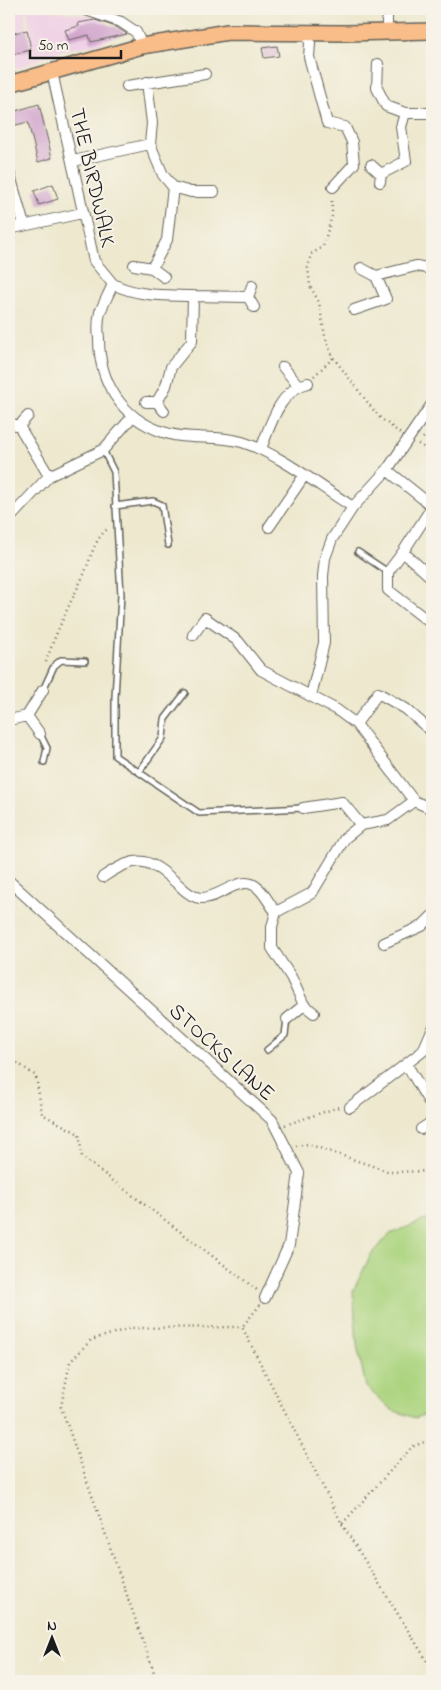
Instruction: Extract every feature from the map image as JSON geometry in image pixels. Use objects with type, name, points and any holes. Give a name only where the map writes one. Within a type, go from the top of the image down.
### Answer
[{"type":"main road","points":[[9,84],[142,46],[228,32],[387,33],[432,31]]},
{"type":"street","points":[[83,9],[121,22],[136,32],[142,46]]},
{"type":"street","points":[[387,9],[387,33]]},
{"type":"street","points":[[307,32],[310,43],[309,57],[327,123],[345,127],[352,142],[354,164],[333,187]]},
{"type":"street","points":[[378,64],[378,88],[386,106],[405,113],[432,113]]},
{"type":"street","name":"THE BIRDWALK","points":[[52,72],[94,261],[113,284]]},
{"type":"street","points":[[127,86],[205,74]]},
{"type":"street","points":[[147,82],[152,123],[150,144],[162,174],[173,187],[191,192],[214,192]]},
{"type":"street","points":[[371,165],[381,178],[406,161],[401,127],[405,113]]},
{"type":"street","points":[[73,161],[150,144]]},
{"type":"street","points":[[9,172],[24,225]]},
{"type":"street","points":[[152,268],[167,240],[173,187]]},
{"type":"street","points":[[9,229],[82,213]]},
{"type":"street","points":[[134,265],[152,268],[164,277]]},
{"type":"street","points":[[376,276],[416,266],[432,269]]},
{"type":"street","points":[[354,310],[386,300],[376,276],[361,268]]},
{"type":"street","points":[[248,297],[150,295],[126,291],[113,284],[100,314],[99,350],[104,374],[111,391],[121,405],[134,416],[163,432],[179,436],[227,439],[261,449],[353,507]]},
{"type":"street","points":[[248,297],[252,286]]},
{"type":"street","points":[[146,402],[161,406],[171,367],[192,341],[193,296]]},
{"type":"street","points":[[248,297],[254,307]]},
{"type":"street","points":[[261,449],[272,418],[286,398],[303,384],[283,367]]},
{"type":"street","points":[[311,696],[324,643],[322,604],[325,558],[332,539],[353,507],[387,470],[432,404]]},
{"type":"street","points":[[19,426],[28,416]]},
{"type":"street","points":[[9,519],[49,476],[103,450],[134,416]]},
{"type":"street","points":[[9,423],[19,426],[49,476]]},
{"type":"street","points":[[387,470],[432,506],[388,572],[388,590],[432,624]]},
{"type":"street","points":[[269,527],[304,476]]},
{"type":"street","points":[[403,552],[432,578]]},
{"type":"street","points":[[192,635],[205,618],[238,641],[261,670],[337,710],[356,724],[414,801],[432,809]]},
{"type":"street","points":[[9,720],[27,716],[43,690]]},
{"type":"street","points":[[356,724],[378,693],[406,709],[432,732]]},
{"type":"street","points":[[27,716],[40,734]]},
{"type":"street","points":[[314,1013],[304,1005],[291,977],[272,948],[272,926],[276,912],[312,893],[345,838],[361,825],[388,820],[414,801]]},
{"type":"street","points":[[303,808],[342,802],[361,825]]},
{"type":"street","points":[[103,877],[123,863],[143,861],[159,868],[187,892],[198,898],[213,897],[236,883],[248,884],[259,888],[276,912]]},
{"type":"street","name":"STOCKS LANE","points":[[9,881],[272,1120],[299,1173],[289,1245],[265,1298]]},
{"type":"street","points":[[384,943],[422,926],[432,916]]},
{"type":"street","points":[[287,1019],[304,1005]]},
{"type":"street","points":[[350,1107],[408,1065],[423,1051],[432,1030]]},
{"type":"street","points":[[408,1065],[432,1107]]},
{"type":"street","points":[[422,1129],[432,1122]]},
{"type":"lane","points":[[103,450],[114,472],[121,596],[115,697],[115,756],[199,813],[303,808]]},
{"type":"lane","points":[[115,506],[153,501],[162,505],[168,545]]},
{"type":"lane","points":[[358,552],[388,572]]},
{"type":"lane","points":[[43,690],[54,666],[61,660],[85,661]]},
{"type":"lane","points":[[139,772],[163,738],[165,719],[186,692]]},
{"type":"lane","points":[[40,734],[47,748],[44,762]]},
{"type":"lane","points":[[267,1050],[286,1035],[287,1019]]},
{"type":"path","points":[[333,187],[330,227],[323,247],[311,254],[308,268],[310,286],[319,302],[325,336],[333,358],[378,416],[408,440]]},
{"type":"path","points":[[303,384],[333,358]]},
{"type":"path","points":[[432,429],[418,444],[432,452]]},
{"type":"path","points":[[426,435],[432,434]]},
{"type":"path","points":[[48,677],[44,671],[71,600],[102,532],[116,523]]},
{"type":"path","points":[[9,1057],[36,1076],[42,1114],[78,1134],[82,1157],[259,1291],[265,1298],[242,1327]]},
{"type":"path","points":[[276,1128],[334,1107],[350,1107]]},
{"type":"path","points":[[286,1148],[308,1144],[390,1172],[432,1171]]},
{"type":"path","points":[[242,1327],[342,1524],[432,1669]]},
{"type":"path","points":[[157,1681],[61,1407],[70,1362],[91,1340],[131,1328],[242,1327]]},
{"type":"path","points":[[342,1524],[412,1447],[432,1439]]},
{"type":"shaded area","points":[[9,9],[24,9],[32,63],[9,72]]},
{"type":"shaded area","points":[[27,9],[101,17],[117,36],[99,44],[68,49],[33,63]]},
{"type":"green space","points":[[432,1217],[432,1412],[415,1418],[392,1410],[366,1387],[357,1345],[353,1291],[371,1254],[390,1234]]},
{"type":"building","points":[[95,20],[116,27],[127,34],[91,42],[89,35],[69,40],[65,30],[79,26],[78,23]]},
{"type":"building","points":[[27,30],[31,50],[9,55],[9,34]]},
{"type":"building","points":[[277,46],[279,56],[264,58],[262,48]]},
{"type":"building","points":[[39,104],[52,158],[38,162],[28,122],[12,126],[9,113]]},
{"type":"building","points":[[53,184],[58,199],[39,205],[34,191]]}]
